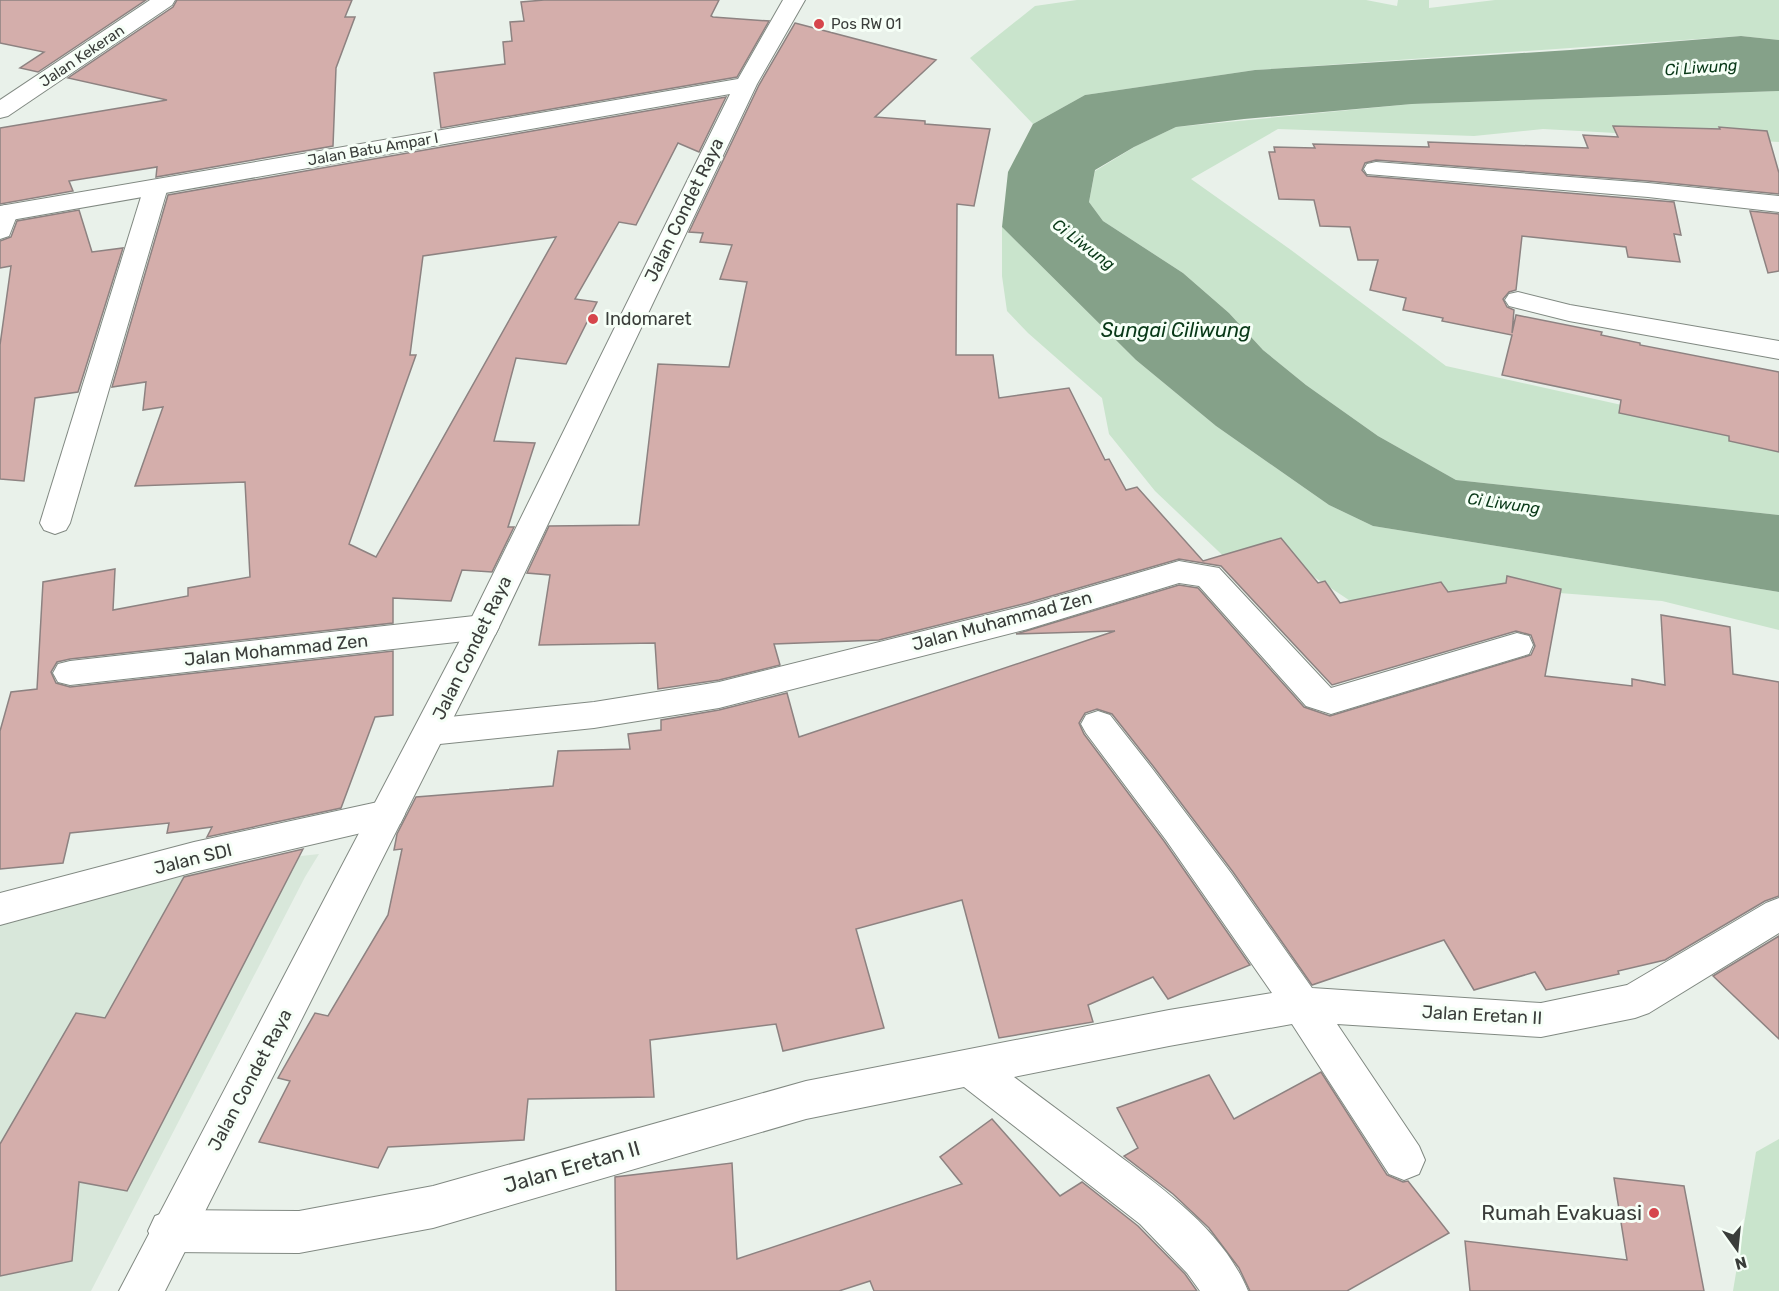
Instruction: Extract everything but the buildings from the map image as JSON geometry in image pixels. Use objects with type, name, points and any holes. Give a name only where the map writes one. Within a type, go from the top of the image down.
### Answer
[{"type":"street","name":"Jalan Kekeran","points":[[0,111],[164,0]]},
{"type":"street","name":"Jalan Condet Raya","points":[[141,1291],[430,732],[746,84],[794,0]]},
{"type":"street","name":"Jalan Batu Ampar I","points":[[2,220],[156,187],[746,84]]},
{"type":"street","points":[[1376,169],[1648,190],[1779,204]]},
{"type":"street","points":[[55,524],[156,187]]},
{"type":"street","points":[[1518,300],[1569,313],[1779,350]]},
{"type":"street","name":"Jalan Muhammad Zen","points":[[430,732],[594,715],[718,695],[1028,616],[1179,572],[1208,576],[1318,697],[1331,701],[1516,645]]},
{"type":"street","name":"Jalan Mohammad Zen","points":[[70,673],[483,627]]},
{"type":"street","points":[[1098,724],[1156,797],[1304,1005],[1404,1160]]},
{"type":"street","name":"Jalan SDI","points":[[0,909],[194,857],[387,814]]},
{"type":"street","name":"Jalan Eretan II","points":[[170,1231],[299,1232],[433,1207],[806,1100],[1169,1028],[1304,1005],[1541,1020],[1635,1001],[1779,914]]},
{"type":"street","points":[[969,1067],[1155,1209],[1203,1258],[1226,1291]]},
{"type":"shaded area","points":[[1077,0],[1366,0],[1397,6],[1398,0],[1429,0],[1429,8],[1495,0],[1779,0],[1779,40],[1741,36],[1255,70],[1085,95],[1033,124],[970,58],[1035,6]]},
{"type":"shaded area","points":[[1779,91],[1779,142],[1543,129],[1474,136],[1278,129],[1191,179],[1291,250],[1446,366],[1779,440],[1779,515],[1456,480],[1378,436],[1306,385],[1263,350],[1229,313],[1183,273],[1103,221],[1089,202],[1095,171],[1136,146],[1176,127],[1412,104]]},
{"type":"shaded area","points":[[1002,227],[1136,360],[1216,426],[1329,505],[1373,526],[1779,592],[1779,630],[1662,601],[1509,589],[1370,614],[1293,563],[1237,569],[1155,491],[1109,434],[1102,398],[1028,333],[1007,311],[1002,276]]},
{"type":"shaded area","points":[[319,854],[91,1291],[0,1291],[0,923],[230,864]]},
{"type":"shaded area","points":[[1779,1139],[1779,1291],[1733,1291],[1756,1152]]},
{"type":"water","name":"Sungai Ciliwung","points":[[1741,36],[1779,40],[1779,91],[1412,104],[1176,127],[1134,147],[1095,170],[1089,202],[1103,221],[1183,273],[1229,313],[1263,350],[1306,385],[1378,436],[1456,480],[1779,515],[1779,592],[1373,526],[1329,505],[1216,426],[1136,360],[1002,227],[1008,172],[1033,124],[1085,95],[1255,70],[1570,50]]},
{"type":"place","name":"Pos RW 01","points":[[819,24]]},
{"type":"place","name":"Indomaret","points":[[593,319]]},
{"type":"place","name":"Rumah Evakuasi","points":[[1654,1213]]},
{"type":"water label","name":"Ci Liwung","points":[[1701,67]]},
{"type":"water label","name":"Ci Liwung","points":[[1084,244]]},
{"type":"water label","name":"Ci Liwung","points":[[1504,503]]}]
